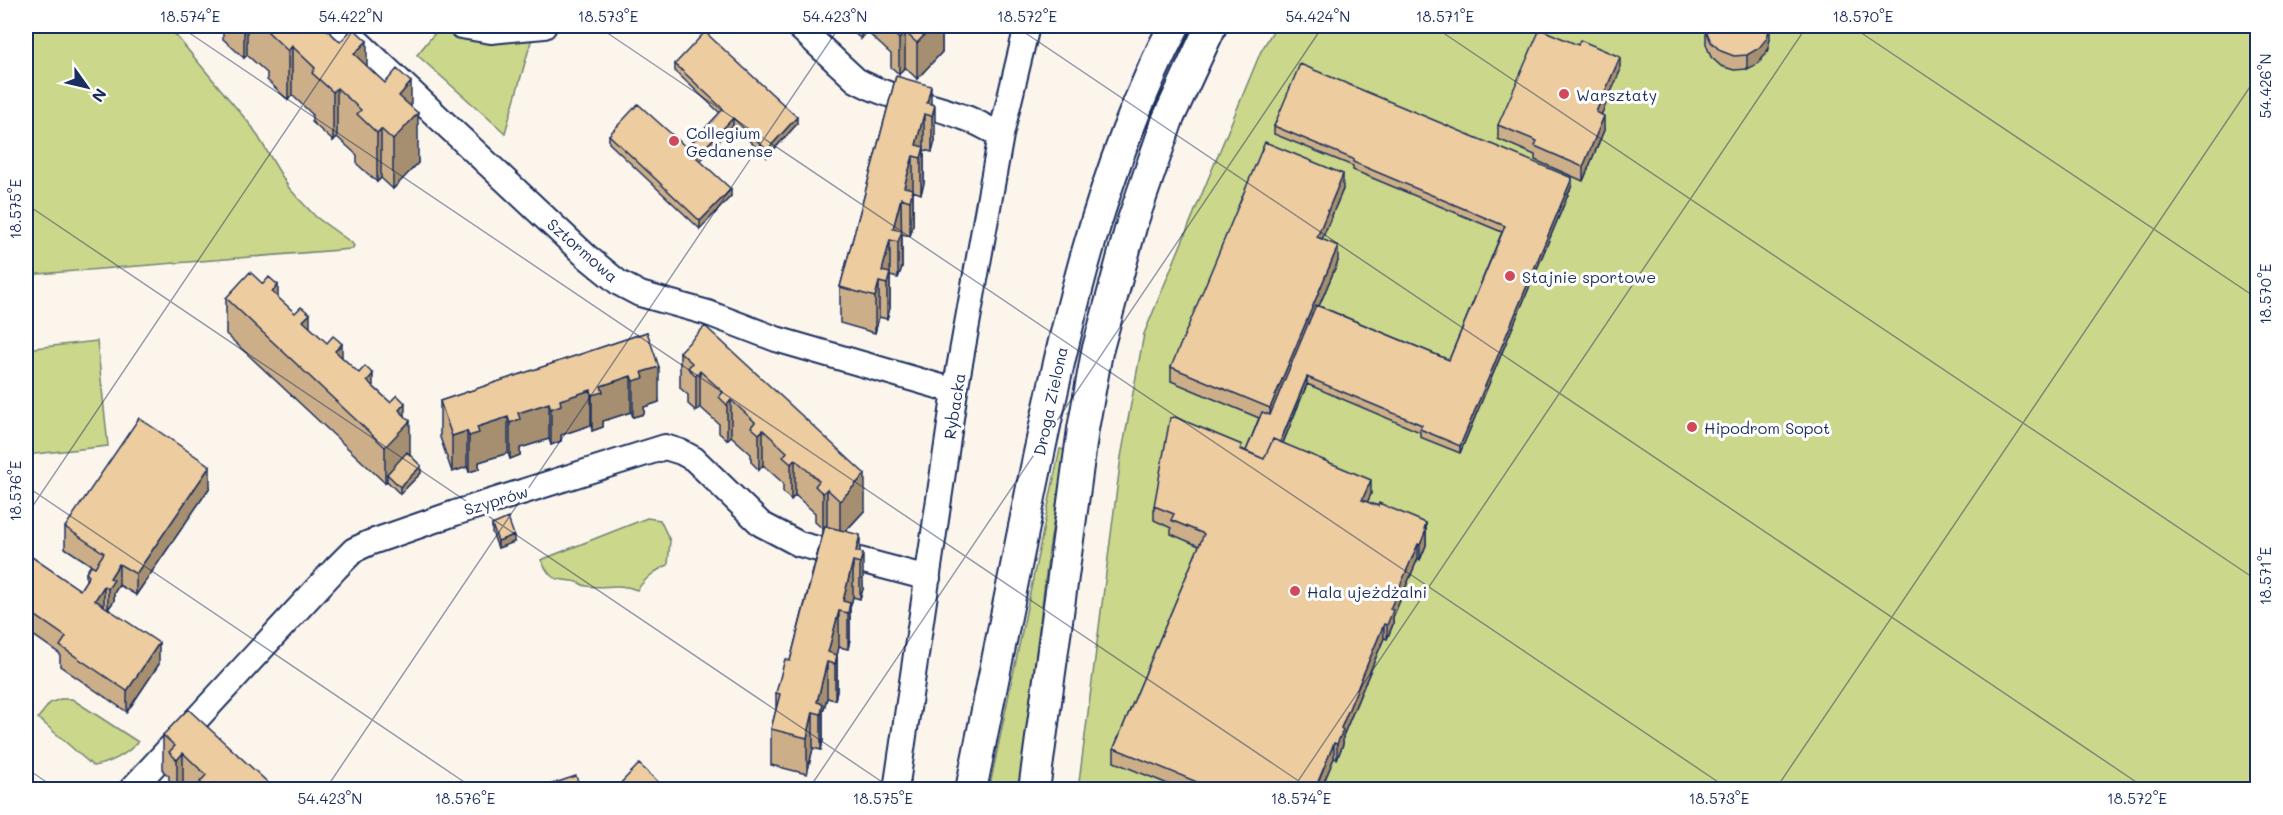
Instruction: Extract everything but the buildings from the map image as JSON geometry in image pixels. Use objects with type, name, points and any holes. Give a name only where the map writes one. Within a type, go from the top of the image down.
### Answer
[{"type":"street","name":"Sztormowa","points":[[341,26],[579,249],[620,284],[640,294],[708,313],[777,339],[955,391]]},
{"type":"street","points":[[461,26],[491,31],[544,26]]},
{"type":"street","points":[[798,26],[856,80],[867,86],[907,101],[963,117],[1001,135]]},
{"type":"street","name":"Rybacka","points":[[896,789],[955,391],[1001,135],[1027,26]]},
{"type":"street","name":"Droga Zielona","points":[[971,789],[1056,370],[1081,268],[1124,138],[1174,26]]},
{"type":"street","points":[[1034,789],[1083,429],[1097,352],[1132,223],[1168,119],[1210,26]]},
{"type":"street","name":"Szyprów","points":[[131,789],[354,550],[455,513],[665,447],[694,459],[760,524],[780,536],[798,543],[928,578]]},
{"type":"green space","points":[[26,26],[168,26],[253,128],[289,188],[316,217],[352,243],[354,246],[352,249],[26,275]]},
{"type":"green space","name":"Hipodrom Sopot","points":[[1276,26],[2257,26],[2257,789],[1078,790],[1121,457],[1144,334],[1261,51]]},
{"type":"green space","points":[[439,28],[477,41],[532,38],[505,133],[417,55]]},
{"type":"green space","points":[[97,341],[108,446],[26,455],[26,349]]},
{"type":"green space","points":[[1060,449],[1065,450],[1049,550],[1019,789],[989,790]]},
{"type":"green space","points":[[647,518],[660,520],[670,541],[668,565],[651,575],[637,590],[624,586],[592,587],[575,581],[557,579],[550,575],[541,560]]},
{"type":"green space","points":[[60,699],[72,699],[138,742],[117,758],[93,766],[38,718],[50,703]]},
{"type":"place","name":"Warsztaty","points":[[1564,94]]},
{"type":"place","name":"Collegium Gedanense","points":[[674,141]]},
{"type":"place","name":"Stajnie sportowe","points":[[1510,276]]},
{"type":"place","name":"Hipodrom Sopot","points":[[1692,427]]},
{"type":"place","name":"Hala ujeżdżalni","points":[[1295,591]]}]
